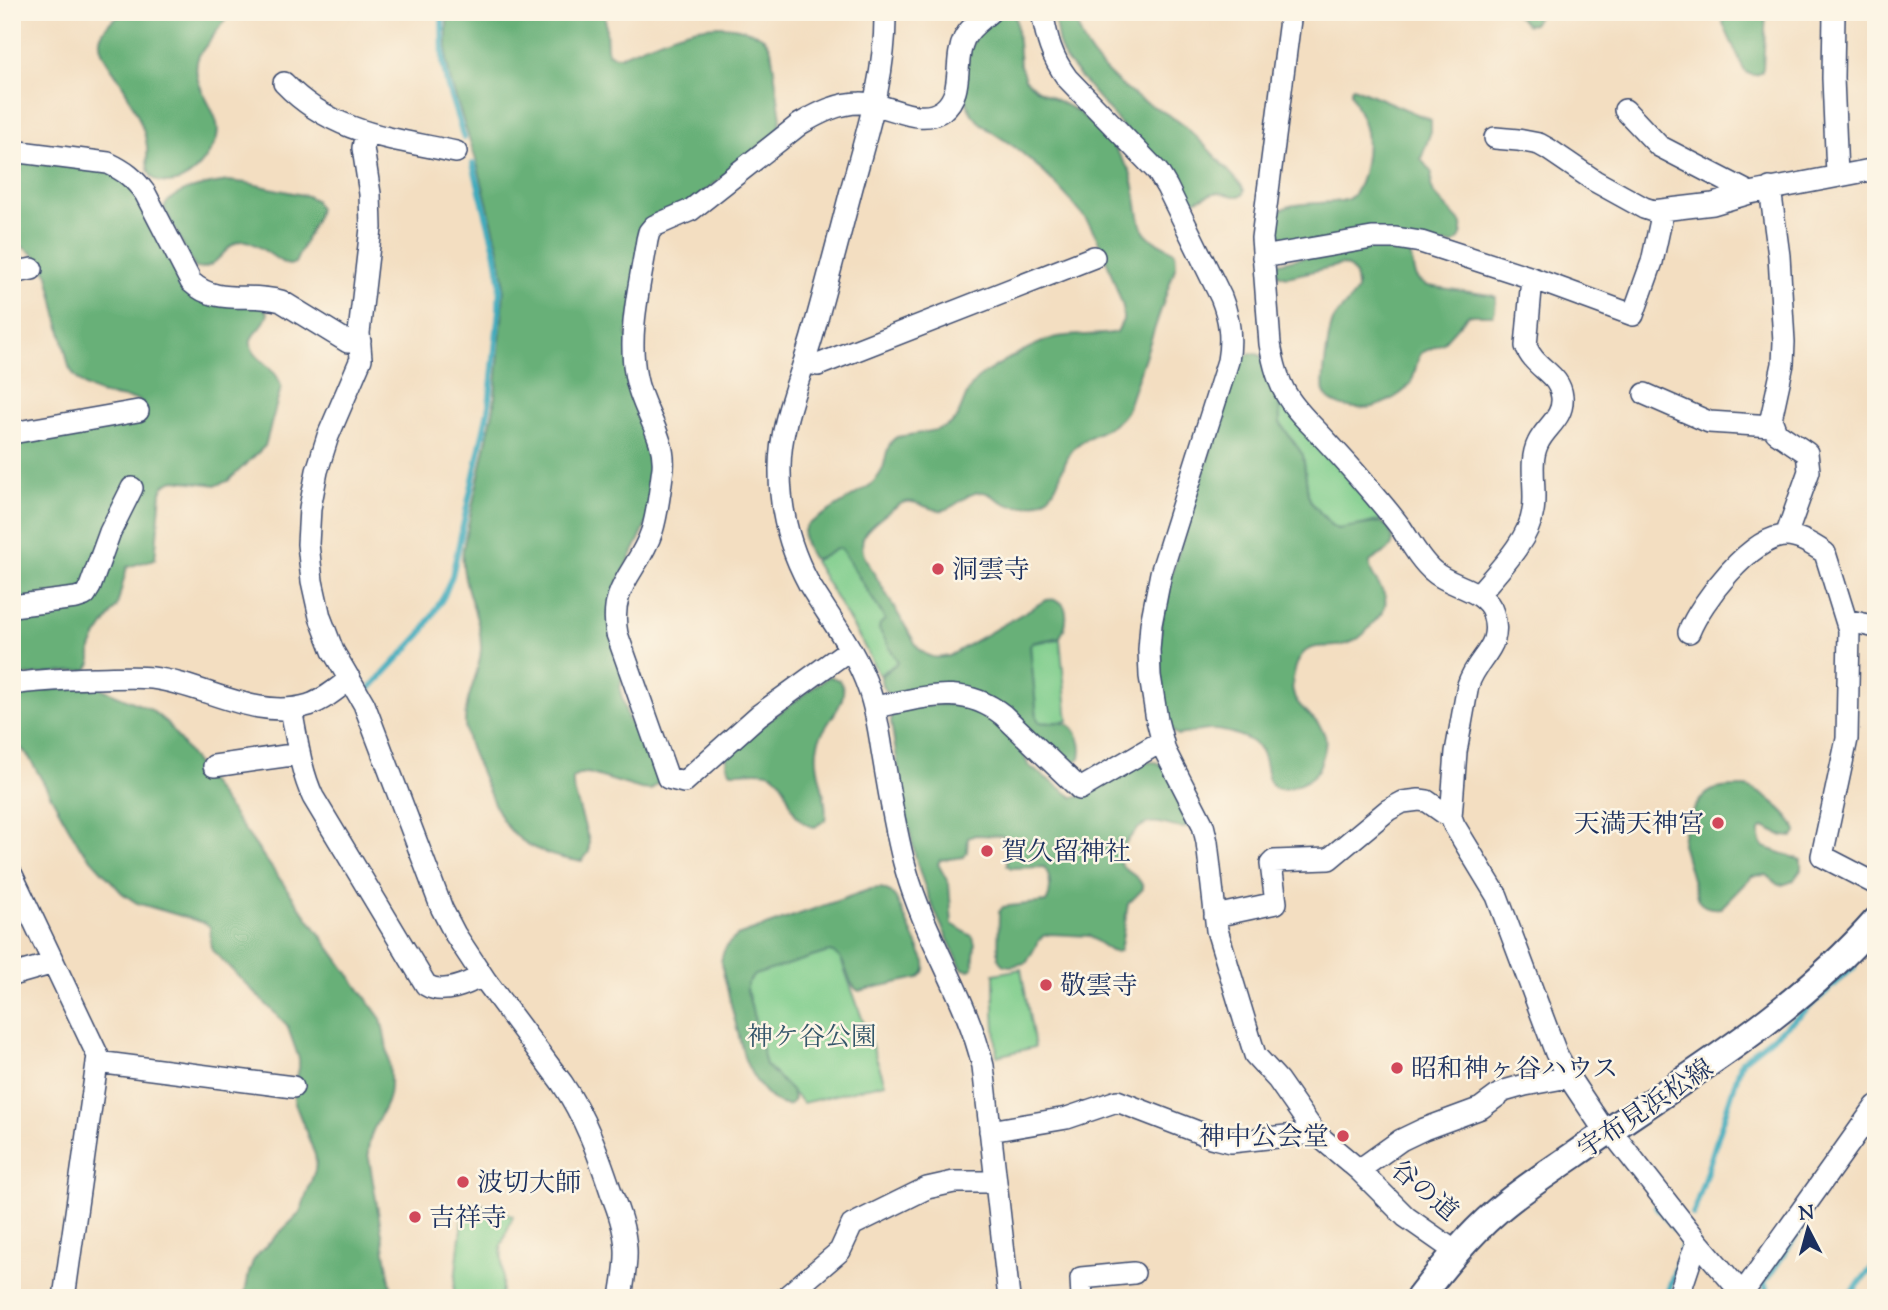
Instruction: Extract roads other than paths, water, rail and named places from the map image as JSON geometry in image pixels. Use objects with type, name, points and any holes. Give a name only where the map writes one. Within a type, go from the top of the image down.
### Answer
[{"type":"main road","name":"宇布見浜松線","points":[[1419,1298],[1456,1252],[1498,1210],[1761,1027],[1816,981],[1876,921]]},
{"type":"street","points":[[885,12],[883,56],[874,104],[785,424],[780,482],[784,517],[799,562],[861,669],[874,707],[906,872],[976,1037],[983,1066],[1009,1298]]},
{"type":"street","points":[[850,649],[760,715],[684,782],[668,778],[617,635],[614,619],[615,604],[621,589],[652,532],[663,466],[659,438],[640,395],[633,350],[649,232],[654,226],[691,210],[800,124],[838,106],[874,104],[923,116],[941,111],[953,97],[963,40],[990,12]]},
{"type":"street","name":"谷の道","points":[[1042,12],[1049,48],[1057,64],[1067,78],[1152,166],[1167,187],[1221,297],[1230,328],[1228,361],[1155,598],[1151,624],[1150,676],[1165,751],[1203,825],[1222,948],[1255,1055],[1278,1080],[1315,1133],[1359,1170],[1406,1217],[1456,1252]]},
{"type":"street","points":[[1291,12],[1262,238],[1271,352],[1278,378],[1295,408],[1399,525],[1430,569],[1438,576],[1478,596],[1493,612],[1495,641],[1471,675],[1468,685],[1456,752],[1451,812],[1454,825],[1497,896],[1556,1054],[1608,1131],[1744,1296],[1876,1106]]},
{"type":"street","points":[[1834,12],[1833,78],[1837,175]]},
{"type":"street","points":[[284,83],[297,97],[328,118],[366,132],[456,152]]},
{"type":"street","points":[[1625,110],[1659,146],[1760,190]]},
{"type":"street","points":[[366,132],[363,148],[370,194],[371,228],[360,341],[361,359],[328,436],[317,471],[310,508],[308,544],[312,581],[320,617],[333,652],[357,692],[442,909],[482,975],[562,1083],[588,1127],[623,1227],[626,1258],[621,1298]]},
{"type":"street","points":[[1495,138],[1539,144],[1595,181],[1653,211],[1713,204],[1760,190],[1876,169]]},
{"type":"street","points":[[12,151],[108,163],[123,170],[136,180],[145,193],[191,282],[200,290],[223,297],[257,297],[281,301],[348,342],[360,341]]},
{"type":"street","points":[[1760,190],[1779,256],[1784,342],[1783,364],[1772,412],[1772,426],[1781,436],[1807,453],[1809,471],[1786,536]]},
{"type":"street","points":[[1263,257],[1372,238],[1396,238],[1444,248],[1633,315],[1651,262],[1662,211]]},
{"type":"street","points":[[804,362],[818,365],[1094,257]]},
{"type":"street","points":[[1478,596],[1528,529],[1535,501],[1534,454],[1539,440],[1556,420],[1561,409],[1562,396],[1558,384],[1529,356],[1526,346],[1532,278]]},
{"type":"street","points":[[1645,394],[1709,422],[1772,426]]},
{"type":"street","points":[[12,433],[138,411]]},
{"type":"street","points":[[12,606],[85,595],[131,488]]},
{"type":"street","points":[[1689,632],[1702,605],[1737,564],[1771,540],[1794,537],[1825,554],[1849,630],[1847,739],[1822,856],[1876,884]]},
{"type":"street","points":[[1846,620],[1876,626]]},
{"type":"street","points":[[12,684],[69,679],[151,678],[198,688],[248,705],[291,709],[311,704],[330,694],[357,692]]},
{"type":"street","points":[[874,707],[949,695],[978,699],[1003,715],[1080,789],[1162,741]]},
{"type":"street","points":[[291,709],[305,780],[313,797],[426,985],[439,989],[468,984],[482,975]]},
{"type":"street","points":[[214,766],[299,754]]},
{"type":"street","points":[[1215,916],[1276,903],[1271,864],[1274,861],[1329,859],[1388,810],[1403,802],[1419,800],[1444,813],[1451,812]]},
{"type":"street","points":[[12,875],[98,1056],[64,1298]]},
{"type":"street","points":[[12,975],[54,962]]},
{"type":"street","points":[[97,1062],[293,1087]]},
{"type":"street","points":[[1359,1170],[1401,1140],[1481,1108],[1504,1091],[1544,1080],[1569,1077]]},
{"type":"street","points":[[990,1131],[1067,1118],[1117,1101],[1231,1142],[1315,1133]]},
{"type":"street","points":[[785,1298],[841,1251],[852,1225],[927,1188],[954,1182],[996,1182]]},
{"type":"street","points":[[1678,1298],[1697,1241]]},
{"type":"street","points":[[1082,1298],[1082,1278],[1134,1273]]},
{"type":"waterway","points":[[442,12],[443,62],[464,138]]},
{"type":"waterway","points":[[364,695],[421,634],[444,596],[452,576],[489,406],[500,280],[473,164]]},
{"type":"waterway","points":[[1693,1215],[1742,1061],[1799,1016],[1854,967]]},
{"type":"waterway","points":[[1656,1206],[1674,1229]]},
{"type":"waterway","points":[[1770,1298],[1764,1283],[1801,1229]]},
{"type":"waterway","points":[[1666,1298],[1684,1242],[1682,1239]]},
{"type":"waterway","points":[[1847,1298],[1876,1263]]},
{"type":"place","name":"洞雲寺","points":[[938,569]]},
{"type":"place","name":"天満天神宮","points":[[1718,823]]},
{"type":"place","name":"賀久留神社","points":[[987,851]]},
{"type":"place","name":"敬雲寺","points":[[1046,985]]},
{"type":"place","name":"昭和神ヶ谷ハウス","points":[[1397,1068]]},
{"type":"place","name":"神中公会堂","points":[[1343,1136]]},
{"type":"place","name":"波切大師","points":[[463,1182]]},
{"type":"place","name":"吉祥寺","points":[[415,1217]]},
{"type":"park label","name":"神ケ谷公園","points":[[812,1036]]}]
